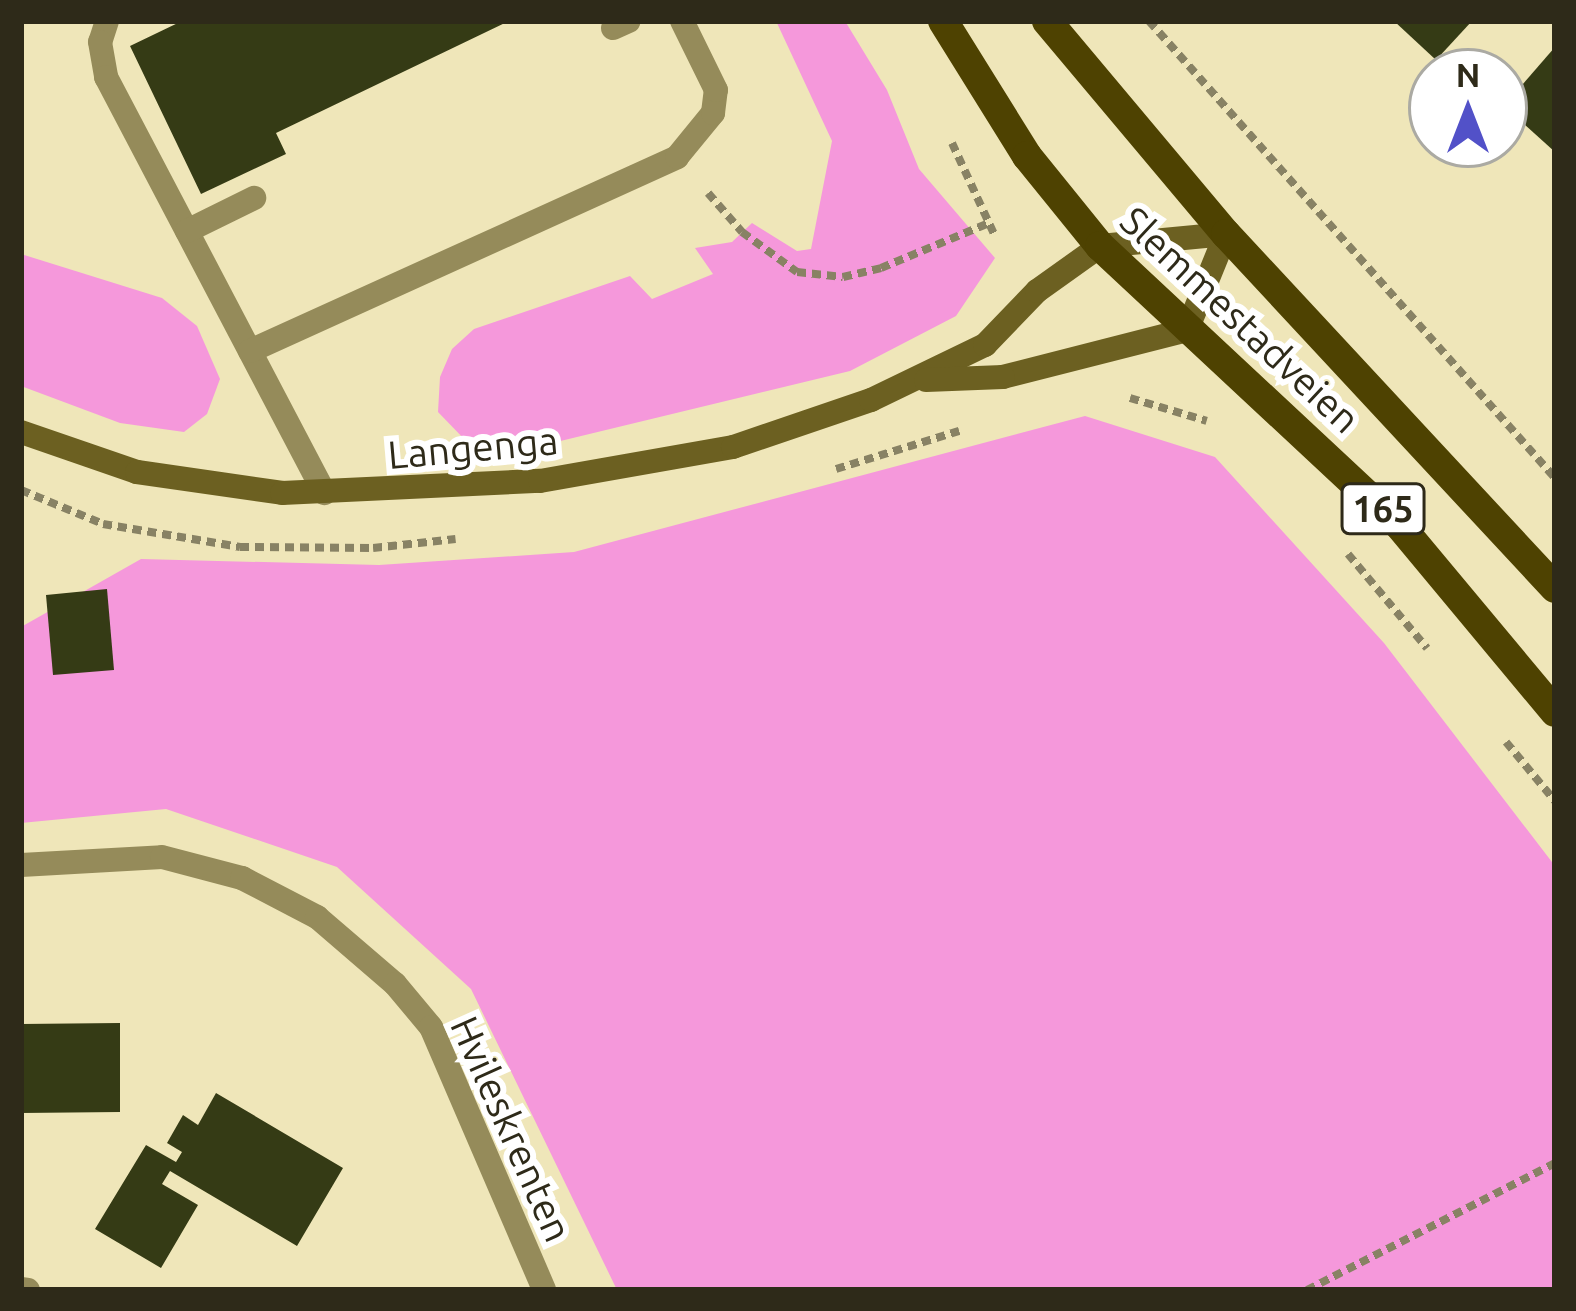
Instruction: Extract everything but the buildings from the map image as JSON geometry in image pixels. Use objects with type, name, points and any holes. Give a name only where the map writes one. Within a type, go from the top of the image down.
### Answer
[{"type":"main road","name":"Slemmestadveien","points":[[943,21],[1027,156],[1100,247],[1400,526],[1555,712]]},
{"type":"main road","name":"Slemmestadveien","points":[[1047,21],[1226,233],[1555,588]]},
{"type":"main road","name":"Langenga","points":[[21,432],[137,472],[324,493],[540,481],[734,447],[926,380],[985,345],[1037,291],[1100,247],[1226,233]]},
{"type":"main road","points":[[1187,330],[1226,233]]},
{"type":"main road","name":"Langenga","points":[[926,380],[1003,377],[1187,330]]},
{"type":"street","points":[[107,21],[100,42],[106,77],[324,493]]},
{"type":"street","points":[[250,351],[677,157],[713,112],[716,90],[682,21]]},
{"type":"street","points":[[187,231],[254,198]]},
{"type":"street","name":"Hvileskrenten","points":[[21,865],[162,857],[242,878],[317,917],[431,1028],[544,1290]]},
{"type":"path","points":[[1149,21],[1555,478]]},
{"type":"path","points":[[942,125],[995,236]]},
{"type":"path","points":[[677,157],[742,232],[797,272],[843,277],[880,268],[989,223]]},
{"type":"path","points":[[1123,396],[1225,430]]},
{"type":"path","points":[[1332,536],[1435,657]]},
{"type":"path","points":[[1495,728],[1555,801]]},
{"type":"path","points":[[1307,1290],[1555,1163]]},
{"type":"shaded area","points":[[776,21],[845,21],[887,90],[919,169],[995,258],[956,316],[850,371],[515,452],[468,443],[438,412],[440,377],[452,349],[474,329],[630,276],[652,299],[713,274],[695,248],[732,242],[752,223],[797,251],[811,249],[832,141]]},
{"type":"shaded area","points":[[21,254],[162,298],[197,326],[220,379],[207,414],[184,432],[120,423],[21,386]]},
{"type":"shaded area","points":[[1085,416],[1215,457],[1384,643],[1555,866],[1555,1290],[617,1290],[471,989],[337,867],[166,809],[21,823],[21,627],[141,559],[379,565],[574,552]]}]
